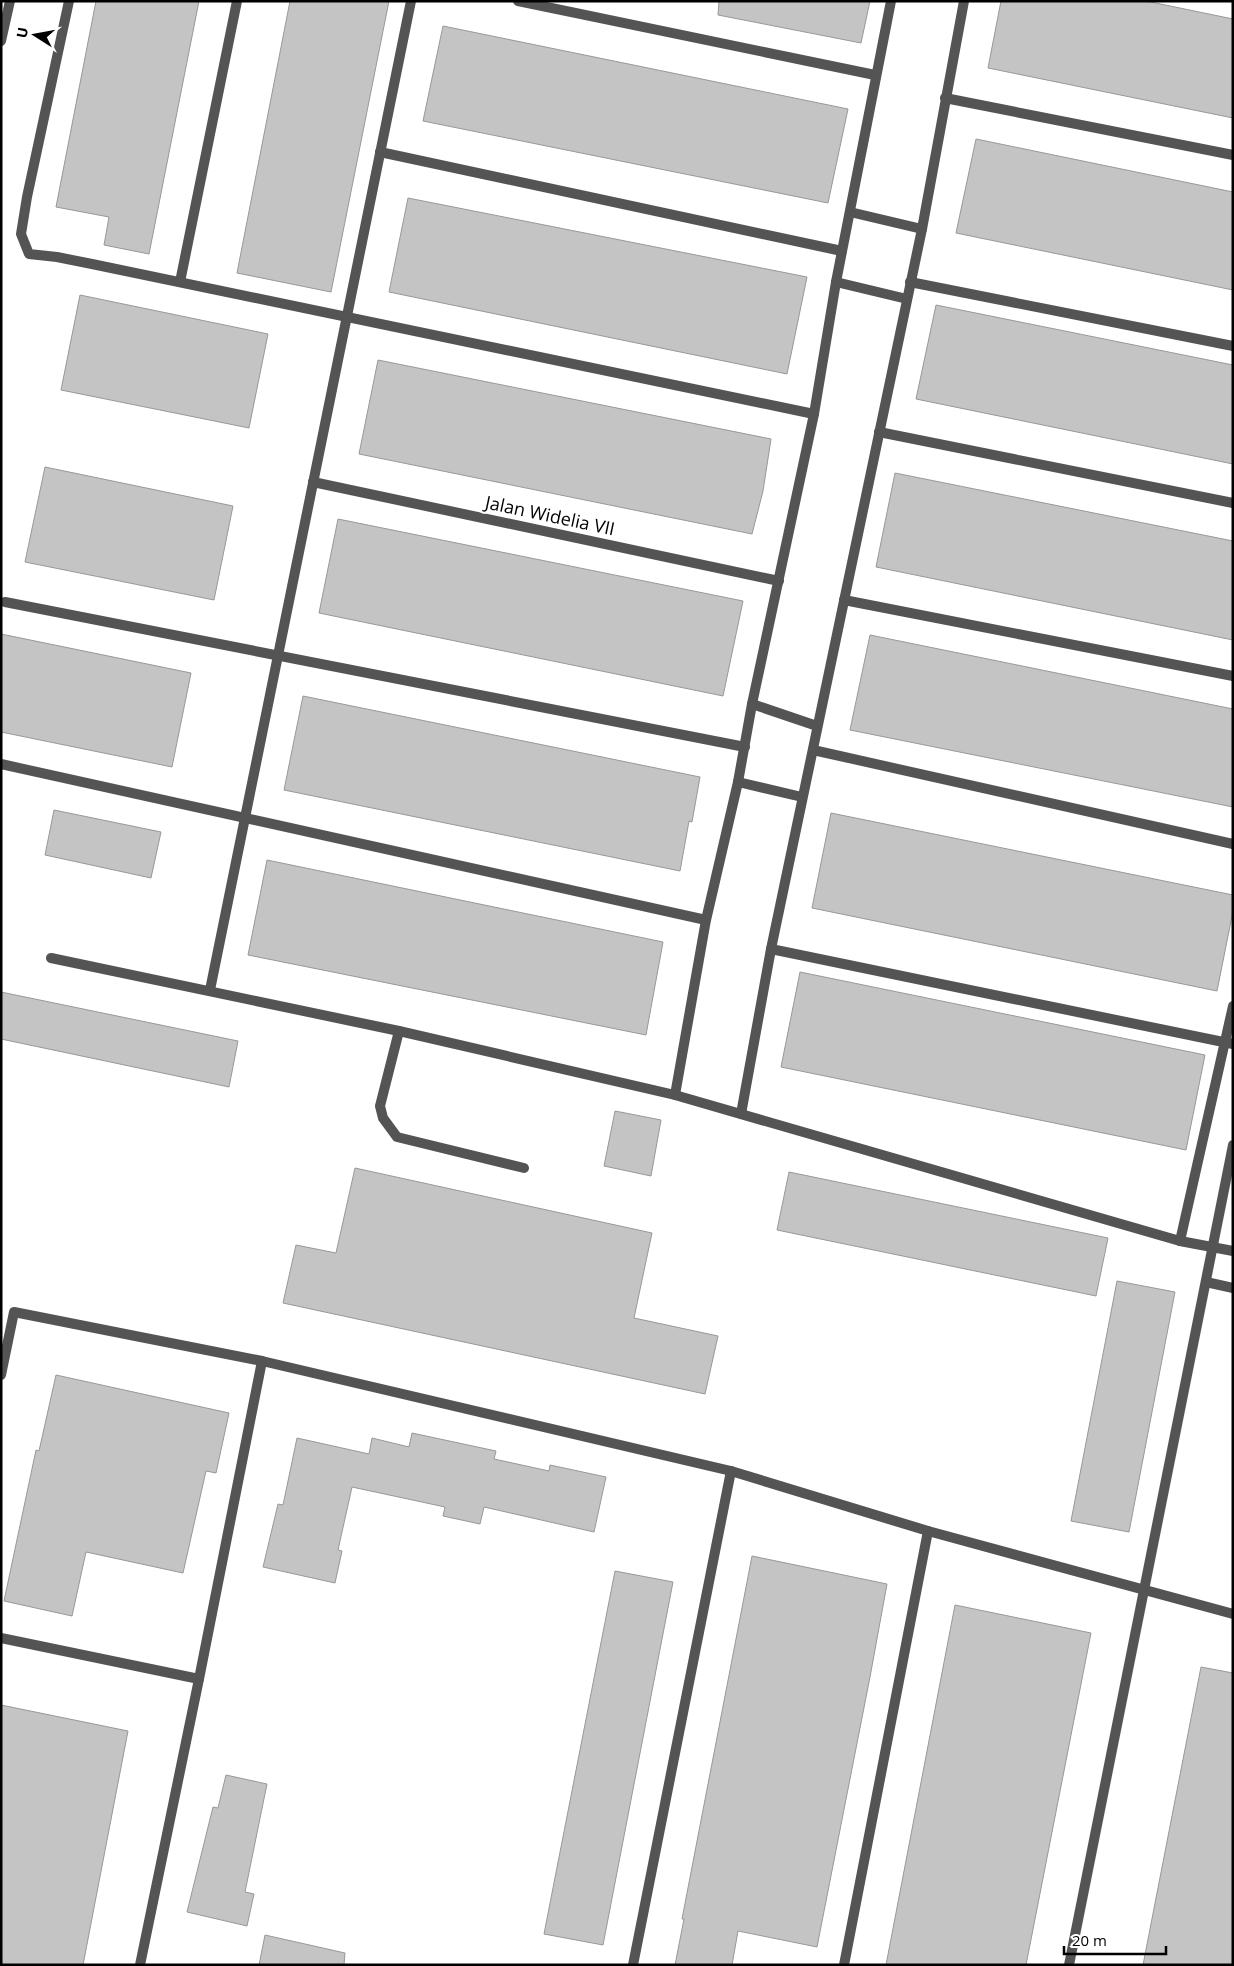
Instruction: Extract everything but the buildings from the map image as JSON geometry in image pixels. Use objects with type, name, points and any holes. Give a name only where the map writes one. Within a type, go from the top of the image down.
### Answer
[{"type":"street","points":[[1,42],[10,1]]},
{"type":"street","points":[[69,1],[26,197],[21,234],[29,254],[57,257],[180,282],[814,414]]},
{"type":"street","points":[[180,282],[237,1]]},
{"type":"street","points":[[210,990],[411,1]]},
{"type":"street","points":[[518,1],[875,75]]},
{"type":"street","points":[[675,1095],[706,920],[738,782],[752,704],[814,414],[836,282],[891,1]]},
{"type":"street","points":[[740,1114],[802,797],[922,229],[964,1]]},
{"type":"street","points":[[945,98],[1233,155]]},
{"type":"street","points":[[380,152],[842,252]]},
{"type":"street","points":[[850,212],[922,229]]},
{"type":"street","points":[[836,282],[907,299]]},
{"type":"street","points":[[910,282],[1233,346]]},
{"type":"street","points":[[879,432],[1233,503]]},
{"type":"street","name":"Jalan Widelia VII","points":[[313,482],[779,581]]},
{"type":"street","points":[[844,600],[1233,676]]},
{"type":"street","points":[[5,602],[745,746]]},
{"type":"street","points":[[752,704],[817,726]]},
{"type":"street","points":[[813,750],[1233,844]]},
{"type":"street","points":[[1,764],[706,920]]},
{"type":"street","points":[[738,782],[802,797]]},
{"type":"street","points":[[771,949],[1229,1044]]},
{"type":"street","points":[[51,958],[399,1031],[675,1095],[1180,1240],[1233,1251]]},
{"type":"street","points":[[1180,1240],[1229,1044],[1233,1006]]},
{"type":"street","points":[[399,1031],[380,1106],[383,1118],[396,1137],[524,1168]]},
{"type":"street","points":[[1069,1965],[1206,1282],[1211,1247],[1233,1145]]},
{"type":"street","points":[[1206,1282],[1233,1288]]},
{"type":"street","points":[[1,1375],[14,1312],[262,1361],[731,1471],[928,1531],[1233,1614]]},
{"type":"street","points":[[140,1965],[262,1361]]},
{"type":"street","points":[[633,1965],[731,1471]]},
{"type":"street","points":[[844,1965],[928,1531]]},
{"type":"street","points":[[1,1638],[199,1679]]}]
